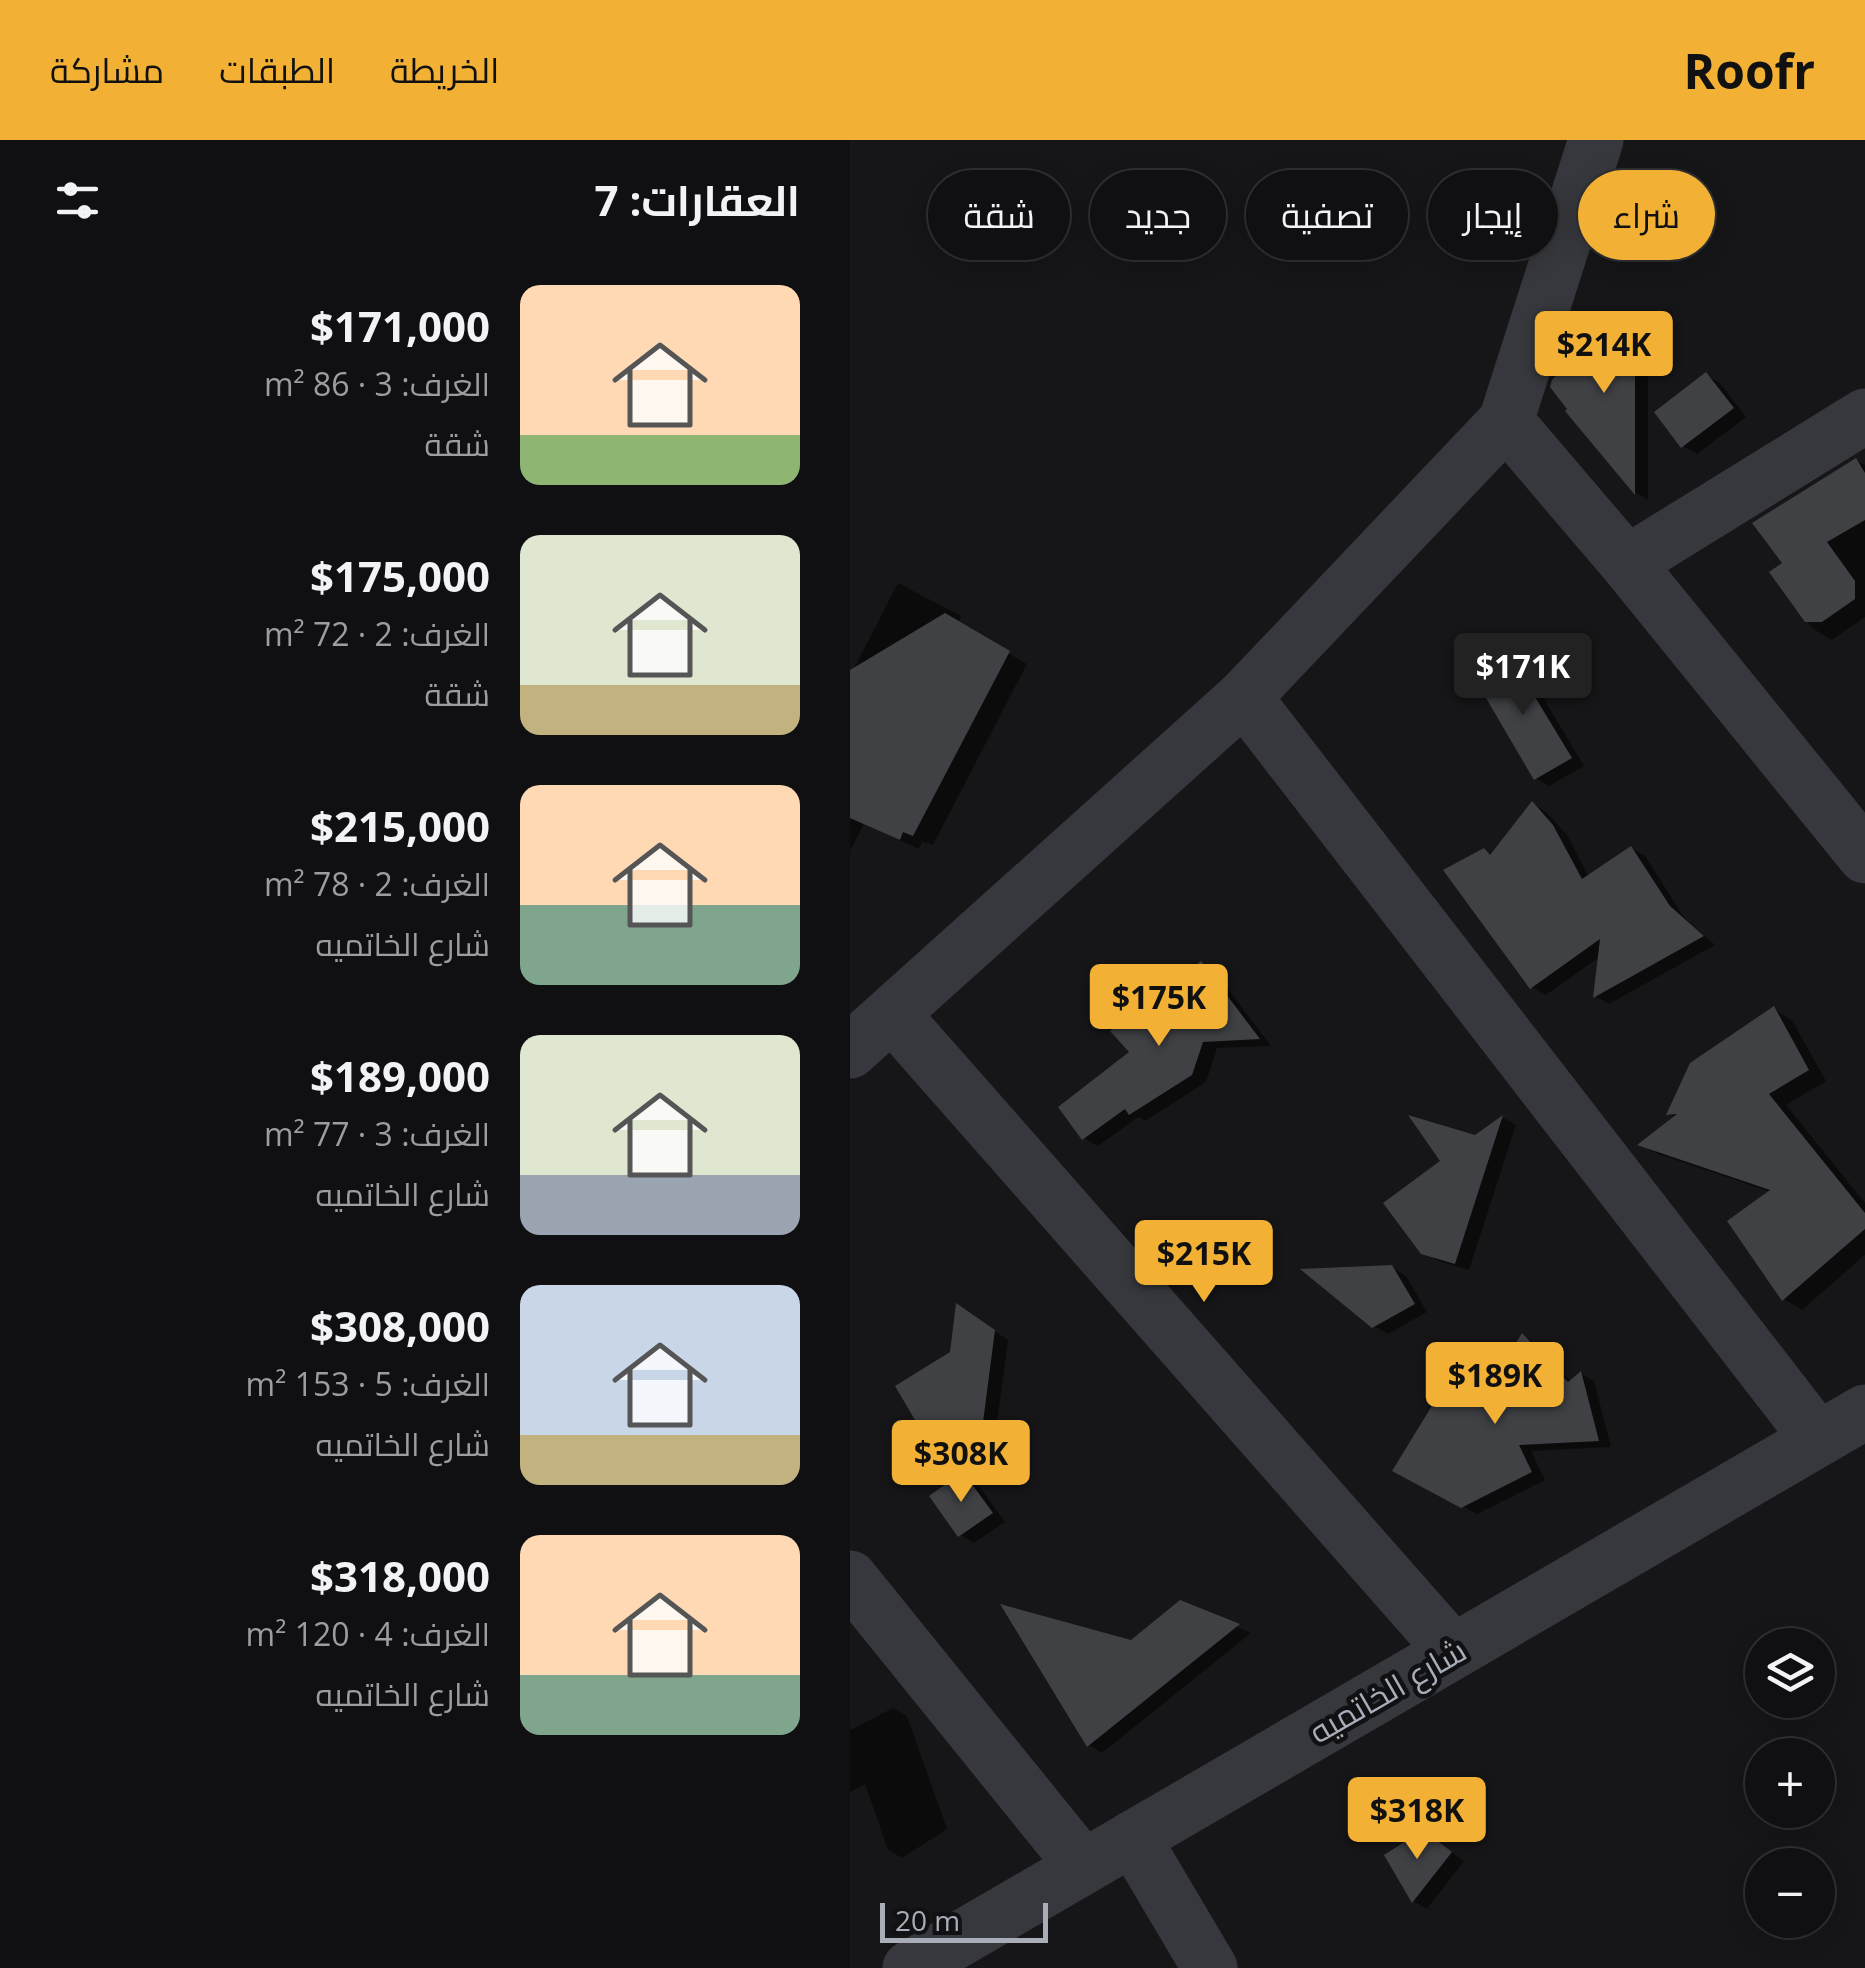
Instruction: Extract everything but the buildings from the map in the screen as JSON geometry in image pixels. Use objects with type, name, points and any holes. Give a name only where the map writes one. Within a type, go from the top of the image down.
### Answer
[{"type":"street","points":[[850,1051],[1244,697],[1506,421],[1596,140]]},
{"type":"street","points":[[1627,563],[1865,416]]},
{"type":"street","points":[[1506,421],[1865,856]]},
{"type":"street","points":[[1244,697],[1818,1439]]},
{"type":"street","points":[[892,1015],[1453,1652]]},
{"type":"street","name":"شارع الخاتميه","points":[[910,1968],[1865,1412]]},
{"type":"street","points":[[850,1578],[1083,1866]]},
{"type":"street","points":[[1133,1838],[1210,1968]]}]
